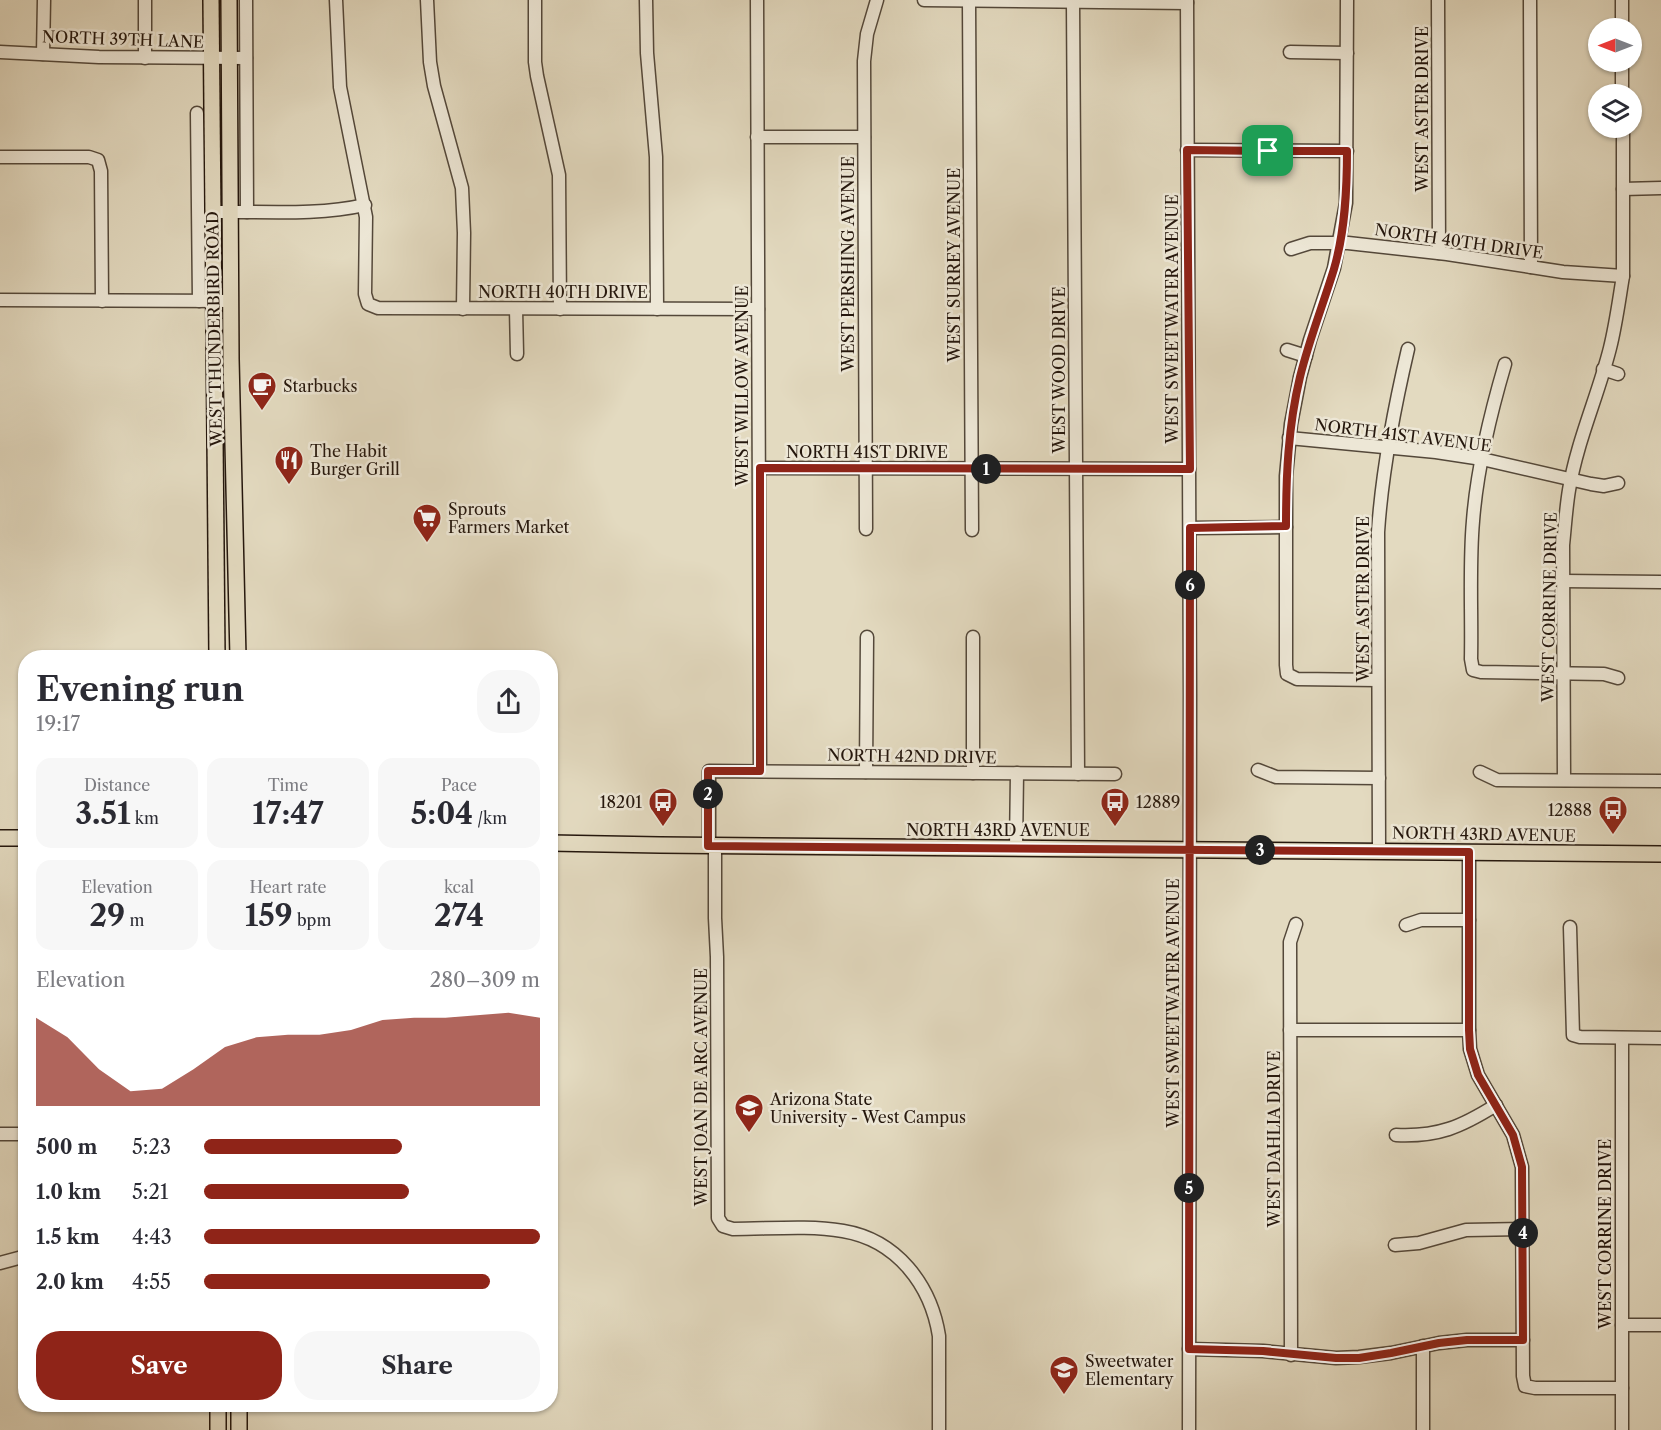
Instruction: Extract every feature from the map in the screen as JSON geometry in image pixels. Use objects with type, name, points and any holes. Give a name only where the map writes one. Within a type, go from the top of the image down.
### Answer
[{"type":"main road","name":"WEST THUNDERBIRD ROAD","points":[[211,0],[212,212],[206,301],[216,650]]},
{"type":"main road","name":"WEST THUNDERBIRD ROAD","points":[[229,0],[231,301],[238,650]]},
{"type":"main road","points":[[0,838],[18,838]]},
{"type":"main road","name":"NORTH 43RD AVENUE","points":[[558,843],[1661,854]]},
{"type":"main road","points":[[218,1412],[218,1430]]},
{"type":"main road","points":[[239,1412],[239,1430]]},
{"type":"street","points":[[43,54],[44,0]]},
{"type":"street","points":[[145,0],[145,58]]},
{"type":"street","points":[[246,0],[247,212]]},
{"type":"street","points":[[212,212],[317,212],[365,205],[340,87],[336,0]]},
{"type":"street","points":[[427,0],[432,80],[462,188],[464,309]]},
{"type":"street","points":[[535,0],[535,62],[559,175],[560,309]]},
{"type":"street","points":[[646,0],[647,53],[656,158],[657,309]]},
{"type":"street","name":"WEST WILLOW AVENUE","points":[[757,0],[760,771]]},
{"type":"street","name":"WEST PERSHING AVENUE","points":[[866,529],[865,47],[870,19],[878,0]]},
{"type":"street","points":[[925,0],[1187,2]]},
{"type":"street","points":[[1347,0],[1346,203],[1334,268],[1305,356],[1289,438],[1286,476],[1287,674],[1297,679],[1378,680]]},
{"type":"street","name":"WEST ASTER DRIVE","points":[[1438,0],[1439,253]]},
{"type":"street","points":[[1530,0],[1531,267]]},
{"type":"street","points":[[1622,0],[1622,18]]},
{"type":"street","name":"WEST SURREY AVENUE","points":[[969,1],[972,530]]},
{"type":"street","name":"WEST WOOD DRIVE","points":[[1073,2],[1078,774]]},
{"type":"street","name":"WEST SWEETWATER AVENUE","points":[[1187,2],[1190,469],[1189,1430]]},
{"type":"street","name":"NORTH 39TH LANE","points":[[0,52],[145,58],[246,58]]},
{"type":"street","points":[[1290,52],[1347,53]]},
{"type":"street","name":"WEST THUNDERBIRD ROAD","points":[[197,113],[206,301]]},
{"type":"street","points":[[198,134],[211,123]]},
{"type":"street","points":[[757,137],[864,137]]},
{"type":"street","name":"WEST CORRINE DRIVE","points":[[1564,780],[1563,545],[1571,479],[1615,327],[1623,276],[1623,138]]},
{"type":"street","points":[[1187,150],[1347,151]]},
{"type":"street","points":[[0,157],[89,157],[98,160],[101,171],[102,301]]},
{"type":"street","points":[[1623,189],[1661,188]]},
{"type":"street","name":"NORTH 40TH DRIVE","points":[[365,205],[365,294],[368,304],[378,308],[758,309]]},
{"type":"street","name":"NORTH 40TH DRIVE","points":[[1291,249],[1310,243],[1340,243],[1439,253],[1563,273],[1623,276]]},
{"type":"street","points":[[0,300],[231,301]]},
{"type":"street","points":[[516,309],[517,354]]},
{"type":"street","name":"WEST ASTER DRIVE","points":[[1379,851],[1378,532],[1388,448],[1408,349]]},
{"type":"street","points":[[1287,350],[1305,356]]},
{"type":"street","points":[[1505,364],[1482,459],[1472,522],[1471,659],[1473,670],[1604,674],[1618,678]]},
{"type":"street","points":[[1603,369],[1618,374]]},
{"type":"street","name":"NORTH 41ST AVENUE","points":[[1289,438],[1482,459],[1604,486],[1618,483]]},
{"type":"street","name":"NORTH 41ST DRIVE","points":[[760,468],[1190,469]]},
{"type":"street","points":[[1190,528],[1286,526]]},
{"type":"street","points":[[1563,581],[1661,582]]},
{"type":"street","points":[[866,772],[867,637]]},
{"type":"street","points":[[973,637],[973,773]]},
{"type":"street","points":[[1258,770],[1276,777],[1379,778]]},
{"type":"street","name":"NORTH 42ND DRIVE","points":[[708,771],[1115,774]]},
{"type":"street","name":"WEST JOAN DE ARC AVENUE","points":[[708,771],[717,957],[717,1207],[720,1222],[727,1228],[733,1229],[822,1229],[845,1232],[872,1240],[886,1248],[906,1265],[922,1287],[933,1309],[939,1336],[939,1430]]},
{"type":"street","points":[[1480,772],[1497,780],[1661,781]]},
{"type":"street","points":[[1016,848],[1017,773]]},
{"type":"street","points":[[1469,852],[1470,1049],[1478,1075],[1518,1146],[1522,1167],[1523,1376],[1525,1386],[1622,1388]]},
{"type":"street","points":[[1406,926],[1421,920],[1469,920]]},
{"type":"street","name":"WEST DAHLIA DRIVE","points":[[1291,1354],[1290,942],[1296,924]]},
{"type":"street","points":[[1570,927],[1573,1035],[1661,1038]]},
{"type":"street","points":[[1290,1030],[1469,1030]]},
{"type":"street","name":"WEST CORRINE DRIVE","points":[[1622,1038],[1622,1430]]},
{"type":"street","points":[[1396,1135],[1429,1135],[1454,1128],[1496,1105]]},
{"type":"street","points":[[0,1134],[18,1134]]},
{"type":"street","points":[[1395,1245],[1419,1243],[1466,1230],[1522,1229]]},
{"type":"street","points":[[0,1263],[18,1258]]},
{"type":"street","points":[[1622,1324],[1661,1324]]},
{"type":"street","points":[[1189,1349],[1263,1351],[1359,1358],[1467,1340],[1523,1340]]},
{"type":"street","points":[[1423,1346],[1423,1430]]},
{"type":"place","name":"Starbucks","points":[[262,412]]},
{"type":"place","name":"The Habit Burger Grill","points":[[289,486]]},
{"type":"place","name":"Sprouts Farmers Market","points":[[427,544]]},
{"type":"place","name":"18201","points":[[663,828]]},
{"type":"place","name":"12889","points":[[1115,828]]},
{"type":"place","name":"12888","points":[[1613,836]]},
{"type":"place","name":"Arizona State University - West Campus","points":[[749,1134]]},
{"type":"place","name":"Sweetwater Elementary","points":[[1064,1396]]},
{"type":"route","points":[[1268,151],[1187,150],[1190,469],[760,468],[760,771],[708,771],[708,846],[1190,850],[1469,852],[1470,1049],[1478,1075],[1506,1121],[1518,1146],[1522,1167],[1523,1340],[1467,1340],[1439,1343],[1359,1358],[1319,1357],[1263,1351],[1189,1349],[1190,928],[1190,869],[1190,850],[1190,528],[1286,526],[1286,476],[1294,406],[1305,356],[1334,268],[1346,203],[1347,151],[1268,151]]}]
